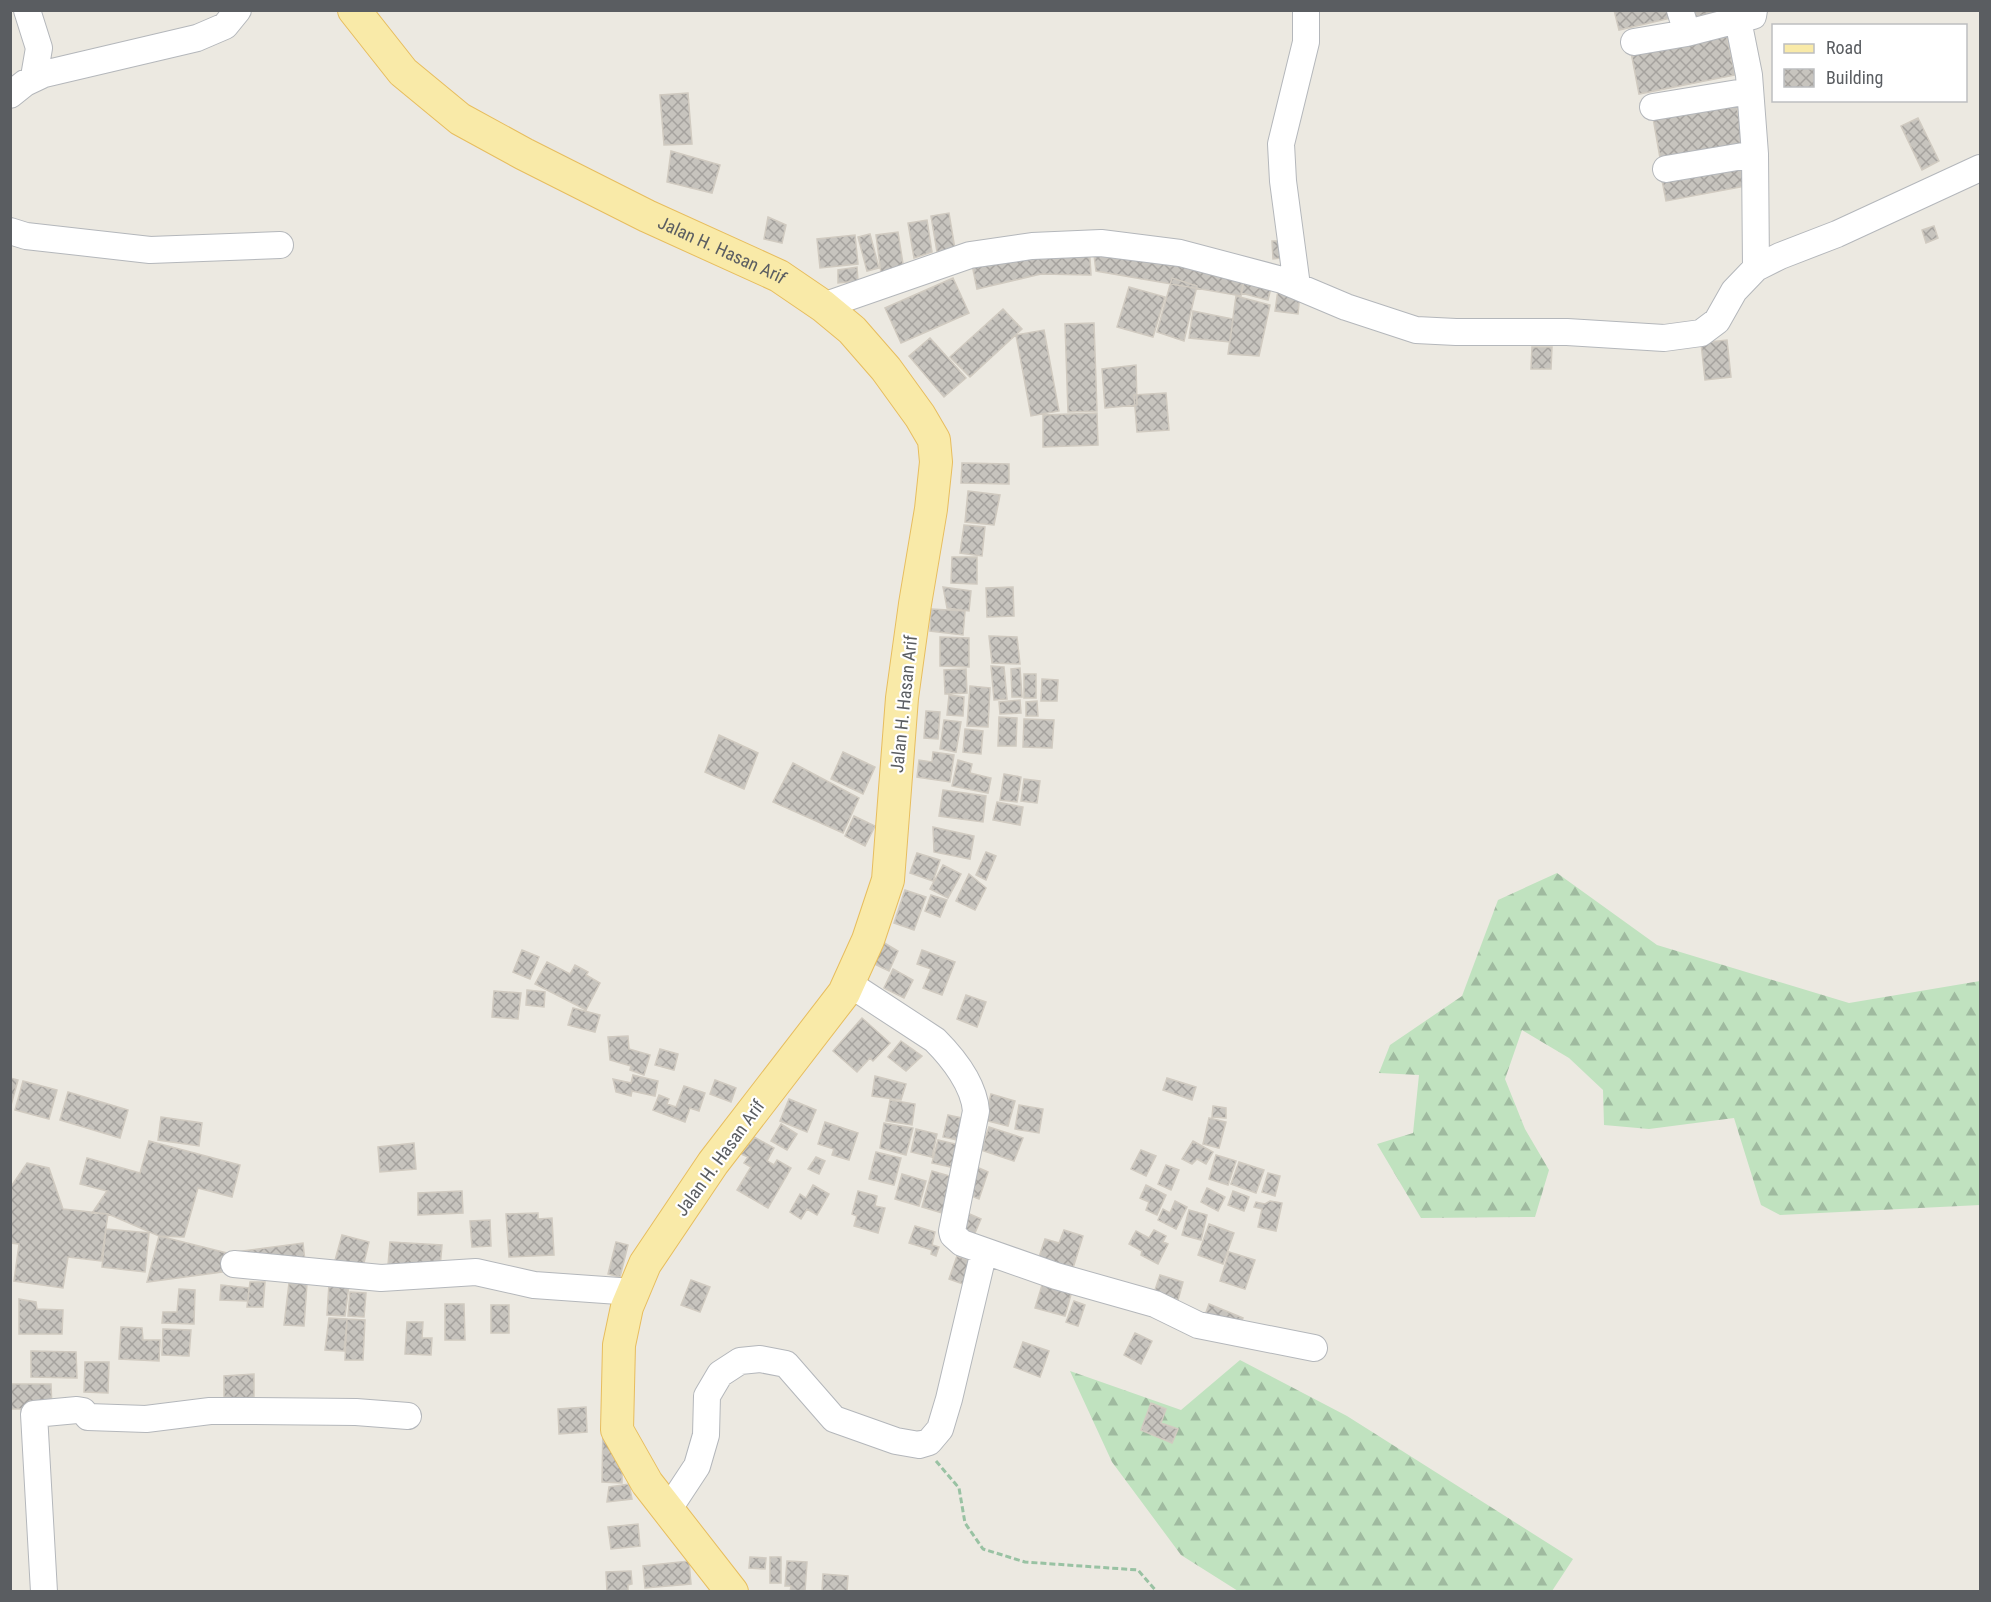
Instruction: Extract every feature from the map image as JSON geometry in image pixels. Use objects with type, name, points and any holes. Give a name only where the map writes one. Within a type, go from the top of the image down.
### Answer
[{"type":"main road","name":"Jalan H. Hasan Arif","points":[[354,10],[403,72],[460,119],[647,216],[779,276],[824,306],[852,330],[886,369],[927,428],[936,462],[932,509],[915,604],[902,698],[888,880],[868,940],[844,993],[713,1163],[645,1264],[627,1307],[619,1345],[617,1430],[647,1483],[732,1592]]},
{"type":"street","points":[[27,10],[39,48],[34,78]]},
{"type":"street","points":[[10,95],[34,78],[58,70],[197,38],[225,26],[237,10]]},
{"type":"street","points":[[1297,286],[1283,181],[1281,144],[1306,42],[1306,10]]},
{"type":"street","points":[[1634,42],[1684,22],[1746,15],[1755,154],[1756,268]]},
{"type":"street","points":[[1653,107],[1750,91]]},
{"type":"street","points":[[1666,169],[1755,154]]},
{"type":"street","points":[[824,306],[970,255],[1032,246],[1089,242],[1180,253],[1282,280],[1346,307],[1416,330],[1568,332],[1664,338],[1701,333],[1717,321],[1734,291],[1756,268],[1837,234],[1980,168]]},
{"type":"street","points":[[10,231],[26,236],[150,250],[280,245]]},
{"type":"street","points":[[848,983],[935,1040],[944,1049],[975,1100],[974,1125],[952,1231],[962,1244],[1056,1276],[1155,1304],[1198,1325],[1314,1348]]},
{"type":"street","points":[[668,1510],[697,1466],[706,1435],[706,1396],[720,1374],[740,1362],[760,1359],[786,1365],[834,1419],[896,1441],[919,1445],[929,1442],[940,1429],[984,1251]]},
{"type":"street","points":[[234,1264],[381,1278],[476,1272],[534,1285],[633,1293]]},
{"type":"street","points":[[44,1592],[34,1414],[77,1410],[83,1411],[88,1417],[146,1419],[242,1411],[356,1412],[408,1416]]},
{"type":"path","points":[[919,1445],[959,1488],[964,1523],[983,1549],[1025,1562],[1138,1570],[1157,1592]]},
{"type":"green space","points":[[1557,873],[1657,945],[1849,1003],[1980,981],[1980,1205],[1780,1215],[1761,1205],[1734,1118],[1649,1129],[1604,1125],[1603,1090],[1569,1058],[1522,1030],[1505,1079],[1525,1129],[1549,1170],[1535,1217],[1421,1218],[1377,1144],[1413,1133],[1419,1075],[1379,1073],[1390,1045],[1462,996],[1498,900]]},
{"type":"green space","points":[[1240,1360],[1347,1416],[1573,1559],[1552,1591],[1238,1591],[1181,1555],[1112,1462],[1070,1371],[1181,1410]]},
{"type":"building","points":[[1614,10],[1669,10],[1671,18],[1619,30]]},
{"type":"building","points":[[1688,10],[1718,10],[1691,19]]},
{"type":"building","points":[[1725,28],[1735,75],[1639,94],[1630,47]]},
{"type":"building","points":[[688,93],[692,144],[664,145],[660,95]]},
{"type":"building","points":[[1735,97],[1744,144],[1660,158],[1652,112]]},
{"type":"building","points":[[1918,118],[1939,161],[1922,170],[1901,126]]},
{"type":"building","points":[[671,151],[720,165],[712,193],[667,182]]},
{"type":"building","points":[[1741,160],[1746,186],[1666,201],[1661,175]]},
{"type":"building","points":[[949,213],[955,249],[937,252],[931,216]]},
{"type":"building","points":[[768,217],[786,225],[782,243],[764,239]]},
{"type":"building","points":[[927,220],[932,252],[914,258],[908,223]]},
{"type":"building","points":[[1934,226],[1938,238],[1926,243],[1922,230]]},
{"type":"building","points":[[898,232],[904,270],[881,273],[876,235]]},
{"type":"building","points":[[870,234],[879,268],[867,271],[858,237]]},
{"type":"building","points":[[855,235],[858,264],[820,268],[817,239]]},
{"type":"building","points":[[1272,241],[1286,241],[1289,257],[1273,259]]},
{"type":"building","points":[[1089,243],[1091,275],[1041,274],[977,289],[970,255]]},
{"type":"building","points":[[1093,247],[1245,274],[1241,296],[1096,271]]},
{"type":"building","points":[[857,267],[858,281],[838,283],[838,270]]},
{"type":"building","points":[[1246,273],[1273,280],[1268,300],[1241,293]]},
{"type":"building","points":[[953,278],[969,313],[901,343],[885,308]]},
{"type":"building","points":[[1172,278],[1197,286],[1184,341],[1157,332]]},
{"type":"building","points":[[1129,287],[1165,297],[1153,337],[1117,327]]},
{"type":"building","points":[[1278,290],[1300,293],[1298,314],[1275,311]]},
{"type":"building","points":[[1236,296],[1270,305],[1259,356],[1228,354]]},
{"type":"building","points":[[1003,309],[1022,329],[970,377],[950,357]]},
{"type":"building","points":[[1193,311],[1233,319],[1230,342],[1189,338]]},
{"type":"building","points":[[1094,323],[1097,411],[1068,412],[1065,324]]},
{"type":"building","points":[[1044,330],[1059,411],[1031,416],[1016,335]]},
{"type":"building","points":[[930,338],[966,378],[944,397],[909,356]]},
{"type":"building","points":[[1727,340],[1731,377],[1705,380],[1701,343]]},
{"type":"building","points":[[1532,347],[1552,347],[1551,369],[1531,369]]},
{"type":"building","points":[[1136,365],[1137,405],[1105,408],[1102,369]]},
{"type":"building","points":[[1166,393],[1169,430],[1137,432],[1134,395]]},
{"type":"building","points":[[1097,413],[1098,445],[1043,447],[1043,415]]},
{"type":"building","points":[[962,463],[1009,464],[1009,484],[961,483]]},
{"type":"building","points":[[968,491],[1000,495],[994,525],[965,522]]},
{"type":"building","points":[[964,525],[985,527],[982,556],[960,553]]},
{"type":"building","points":[[952,557],[977,557],[977,584],[951,583]]},
{"type":"building","points":[[943,587],[971,591],[969,611],[947,608]]},
{"type":"building","points":[[1013,587],[1014,616],[987,617],[986,588]]},
{"type":"building","points":[[931,609],[965,611],[963,635],[930,631]]},
{"type":"building","points":[[989,636],[1017,637],[1020,664],[992,663]]},
{"type":"building","points":[[940,637],[969,638],[969,667],[940,666]]},
{"type":"building","points":[[991,666],[1004,667],[1007,699],[994,700]]},
{"type":"building","points":[[1020,668],[1022,697],[1012,697],[1011,669]]},
{"type":"building","points":[[966,669],[967,693],[945,694],[944,670]]},
{"type":"building","points":[[1024,674],[1036,674],[1036,698],[1024,698]]},
{"type":"building","points":[[1042,679],[1058,680],[1057,701],[1041,701]]},
{"type":"building","points":[[970,686],[990,688],[988,727],[967,726]]},
{"type":"building","points":[[949,695],[964,697],[963,716],[947,715]]},
{"type":"building","points":[[1020,700],[1021,713],[1000,714],[999,702]]},
{"type":"building","points":[[1037,701],[1038,716],[1026,716],[1026,702]]},
{"type":"building","points":[[926,711],[940,712],[938,739],[924,738]]},
{"type":"building","points":[[999,717],[1017,718],[1016,746],[998,746]]},
{"type":"building","points":[[1024,719],[1054,720],[1052,748],[1023,747]]},
{"type":"building","points":[[944,720],[961,722],[956,752],[940,749]]},
{"type":"building","points":[[965,729],[983,731],[981,754],[963,752]]},
{"type":"building","points":[[719,735],[758,753],[744,789],[705,772]]},
{"type":"building","points":[[843,752],[875,767],[863,794],[831,779]]},
{"type":"building","points":[[933,752],[954,755],[950,782],[917,777],[919,760],[932,762]]},
{"type":"building","points":[[958,760],[972,764],[970,773],[991,778],[988,793],[952,786]]},
{"type":"building","points":[[793,763],[859,798],[843,833],[773,802]]},
{"type":"building","points":[[1004,774],[1021,777],[1017,802],[1000,800]]},
{"type":"building","points":[[1024,779],[1040,781],[1037,803],[1021,801]]},
{"type":"building","points":[[943,790],[986,796],[983,822],[939,816]]},
{"type":"building","points":[[997,802],[1023,807],[1020,825],[993,820]]},
{"type":"building","points":[[854,816],[875,826],[865,846],[845,836]]},
{"type":"building","points":[[933,827],[974,836],[970,859],[934,852]]},
{"type":"building","points":[[986,852],[996,856],[986,880],[976,875]]},
{"type":"building","points":[[917,853],[940,860],[933,881],[910,873]]},
{"type":"building","points":[[943,865],[961,874],[948,898],[930,889]]},
{"type":"building","points":[[969,874],[986,888],[975,910],[956,901]]},
{"type":"building","points":[[905,890],[926,897],[914,930],[894,923]]},
{"type":"building","points":[[931,895],[947,900],[940,917],[925,911]]},
{"type":"building","points":[[881,941],[898,951],[889,971],[870,962]]},
{"type":"building","points":[[522,950],[539,957],[530,979],[513,972]]},
{"type":"building","points":[[922,950],[955,962],[942,995],[923,988],[931,969],[917,964]]},
{"type":"building","points":[[547,962],[570,974],[575,965],[588,972],[586,975],[600,983],[586,1010],[535,984]]},
{"type":"building","points":[[893,969],[913,980],[904,998],[884,988]]},
{"type":"building","points":[[527,990],[545,992],[544,1007],[526,1005]]},
{"type":"building","points":[[494,991],[521,993],[518,1019],[492,1017]]},
{"type":"building","points":[[966,995],[986,1002],[977,1027],[957,1019]]},
{"type":"building","points":[[573,1008],[600,1015],[595,1032],[568,1025]]},
{"type":"building","points":[[862,1018],[890,1043],[873,1061],[870,1058],[857,1072],[833,1051]]},
{"type":"building","points":[[628,1036],[629,1049],[650,1055],[644,1075],[630,1070],[631,1066],[610,1060],[608,1037]]},
{"type":"building","points":[[901,1041],[922,1056],[906,1071],[888,1057]]},
{"type":"building","points":[[660,1049],[678,1054],[674,1070],[655,1065]]},
{"type":"building","points":[[633,1075],[658,1081],[655,1096],[632,1091],[631,1096],[616,1092],[613,1079],[631,1083]]},
{"type":"building","points":[[875,1076],[906,1084],[901,1100],[872,1096]]},
{"type":"building","points":[[10,1078],[18,1080],[10,1109]]},
{"type":"building","points":[[1167,1078],[1196,1087],[1192,1100],[1163,1090]]},
{"type":"building","points":[[715,1080],[736,1088],[731,1102],[710,1094]]},
{"type":"building","points":[[23,1081],[57,1090],[49,1119],[15,1110]]},
{"type":"building","points":[[684,1086],[705,1093],[699,1111],[690,1108],[685,1122],[653,1110],[659,1095],[669,1099],[667,1104],[676,1107]]},
{"type":"building","points":[[68,1092],[128,1110],[120,1138],[60,1120]]},
{"type":"building","points":[[991,1094],[1015,1101],[1008,1126],[984,1120]]},
{"type":"building","points":[[789,1099],[816,1110],[807,1132],[780,1121]]},
{"type":"building","points":[[890,1100],[915,1104],[912,1125],[886,1121]]},
{"type":"building","points":[[1019,1105],[1043,1109],[1039,1133],[1015,1129]]},
{"type":"building","points":[[1213,1106],[1226,1108],[1226,1118],[1212,1117]]},
{"type":"building","points":[[948,1115],[972,1120],[967,1142],[943,1137]]},
{"type":"building","points":[[161,1117],[202,1123],[199,1146],[158,1140]]},
{"type":"building","points":[[1209,1118],[1226,1122],[1219,1148],[1203,1144]]},
{"type":"building","points":[[825,1122],[858,1133],[849,1160],[832,1155],[834,1149],[818,1144]]},
{"type":"building","points":[[884,1123],[913,1128],[906,1155],[880,1148]]},
{"type":"building","points":[[781,1124],[797,1134],[787,1150],[771,1141]]},
{"type":"building","points":[[989,1127],[1023,1138],[1014,1161],[981,1150]]},
{"type":"building","points":[[916,1129],[937,1134],[932,1157],[911,1152]]},
{"type":"building","points":[[754,1137],[774,1148],[767,1161],[774,1165],[777,1160],[791,1168],[768,1208],[737,1190],[751,1167],[744,1163],[748,1157],[741,1154]]},
{"type":"building","points":[[938,1140],[964,1146],[960,1169],[932,1163]]},
{"type":"building","points":[[149,1141],[240,1165],[232,1197],[198,1188],[184,1237],[159,1236],[108,1214],[92,1213],[107,1191],[80,1184],[87,1158],[140,1173]]},
{"type":"building","points":[[1193,1141],[1213,1152],[1206,1164],[1197,1159],[1192,1164],[1182,1159]]},
{"type":"building","points":[[414,1143],[416,1169],[380,1172],[378,1147]]},
{"type":"building","points":[[1141,1150],[1156,1156],[1146,1176],[1131,1169]]},
{"type":"building","points":[[876,1152],[901,1158],[894,1185],[869,1179]]},
{"type":"building","points":[[1216,1155],[1236,1161],[1228,1185],[1209,1179]]},
{"type":"building","points":[[816,1157],[825,1161],[819,1174],[808,1169]]},
{"type":"building","points":[[1239,1162],[1264,1170],[1256,1193],[1231,1184]]},
{"type":"building","points":[[27,1163],[49,1168],[63,1209],[108,1214],[101,1261],[68,1257],[63,1288],[14,1281],[19,1244],[10,1243],[10,1188]]},
{"type":"building","points":[[972,1165],[988,1172],[979,1199],[964,1193]]},
{"type":"building","points":[[1166,1165],[1179,1170],[1171,1190],[1158,1184]]},
{"type":"building","points":[[932,1171],[960,1179],[949,1215],[922,1207]]},
{"type":"building","points":[[1268,1173],[1280,1176],[1275,1196],[1262,1192]]},
{"type":"building","points":[[902,1174],[926,1181],[919,1206],[895,1199]]},
{"type":"building","points":[[813,1185],[829,1194],[817,1215],[807,1209],[801,1219],[790,1212],[800,1194],[806,1198]]},
{"type":"building","points":[[1146,1185],[1166,1195],[1157,1215],[1146,1210],[1149,1202],[1140,1198]]},
{"type":"building","points":[[1207,1188],[1225,1197],[1218,1211],[1201,1202]]},
{"type":"building","points":[[462,1191],[463,1213],[418,1215],[418,1193]]},
{"type":"building","points":[[858,1191],[877,1196],[875,1206],[885,1208],[878,1233],[854,1226],[857,1216],[852,1214]]},
{"type":"building","points":[[1233,1191],[1249,1197],[1244,1211],[1228,1205]]},
{"type":"building","points":[[1175,1201],[1187,1207],[1176,1229],[1158,1220],[1163,1209],[1170,1213]]},
{"type":"building","points":[[1270,1201],[1282,1203],[1276,1231],[1258,1227],[1262,1209],[1254,1207],[1256,1202],[1265,1204]]},
{"type":"building","points":[[1189,1210],[1207,1215],[1201,1240],[1182,1235]]},
{"type":"building","points":[[965,1212],[981,1219],[972,1240],[955,1232]]},
{"type":"building","points":[[538,1213],[538,1219],[552,1218],[554,1255],[509,1257],[506,1214]]},
{"type":"building","points":[[490,1220],[491,1246],[472,1247],[470,1221]]},
{"type":"building","points":[[1209,1224],[1234,1233],[1223,1264],[1198,1255]]},
{"type":"building","points":[[915,1226],[935,1232],[932,1245],[939,1247],[936,1256],[931,1254],[932,1250],[909,1243]]},
{"type":"building","points":[[106,1229],[149,1233],[145,1272],[102,1267]]},
{"type":"building","points":[[1064,1230],[1083,1236],[1073,1268],[1039,1257],[1045,1239],[1059,1243]]},
{"type":"building","points":[[1154,1230],[1166,1236],[1163,1242],[1168,1244],[1158,1264],[1141,1255],[1142,1251],[1129,1244],[1136,1231],[1149,1238]]},
{"type":"building","points":[[342,1235],[369,1242],[362,1271],[334,1264]]},
{"type":"building","points":[[159,1236],[227,1253],[303,1243],[305,1261],[147,1282]]},
{"type":"building","points":[[390,1242],[442,1245],[440,1268],[388,1265]]},
{"type":"building","points":[[616,1242],[628,1245],[620,1277],[608,1274]]},
{"type":"building","points":[[1229,1252],[1255,1260],[1245,1289],[1220,1281]]},
{"type":"building","points":[[957,1256],[974,1262],[966,1285],[949,1279]]},
{"type":"building","points":[[1160,1275],[1183,1282],[1178,1300],[1154,1293]]},
{"type":"building","points":[[691,1280],[710,1287],[700,1312],[681,1305]]},
{"type":"building","points":[[250,1282],[265,1282],[263,1307],[247,1307]]},
{"type":"building","points":[[1043,1282],[1072,1291],[1065,1316],[1035,1308]]},
{"type":"building","points":[[289,1283],[307,1283],[304,1326],[284,1325]]},
{"type":"building","points":[[329,1284],[349,1285],[345,1316],[327,1315]]},
{"type":"building","points":[[221,1285],[249,1288],[248,1301],[220,1300]]},
{"type":"building","points":[[179,1289],[195,1290],[194,1324],[162,1323],[163,1312],[177,1312]]},
{"type":"building","points":[[350,1292],[366,1293],[364,1317],[348,1316]]},
{"type":"building","points":[[19,1299],[36,1302],[37,1309],[63,1310],[62,1334],[19,1334]]},
{"type":"building","points":[[1074,1301],[1085,1305],[1078,1326],[1066,1322]]},
{"type":"building","points":[[445,1304],[464,1304],[465,1340],[445,1340]]},
{"type":"building","points":[[1209,1304],[1243,1318],[1239,1329],[1205,1315]]},
{"type":"building","points":[[491,1305],[509,1305],[509,1333],[491,1333]]},
{"type":"building","points":[[329,1318],[347,1319],[344,1351],[325,1350]]},
{"type":"building","points":[[347,1319],[365,1320],[363,1360],[345,1360]]},
{"type":"building","points":[[407,1322],[423,1322],[422,1338],[432,1338],[431,1355],[405,1354]]},
{"type":"building","points":[[121,1327],[142,1328],[143,1340],[160,1340],[159,1361],[119,1359]]},
{"type":"building","points":[[163,1329],[191,1330],[189,1356],[162,1355]]},
{"type":"building","points":[[1135,1333],[1152,1341],[1141,1364],[1124,1355]]},
{"type":"building","points":[[1023,1342],[1049,1351],[1040,1377],[1014,1367]]},
{"type":"building","points":[[31,1351],[76,1352],[77,1378],[31,1377]]},
{"type":"building","points":[[85,1362],[109,1362],[108,1393],[84,1392]]},
{"type":"building","points":[[254,1374],[254,1401],[224,1401],[224,1376]]},
{"type":"building","points":[[10,1384],[51,1384],[52,1409],[10,1409]]},
{"type":"building","points":[[1151,1403],[1166,1409],[1161,1423],[1178,1429],[1172,1443],[1141,1430]]},
{"type":"building","points":[[586,1407],[587,1432],[559,1434],[558,1409]]},
{"type":"building","points":[[603,1425],[623,1425],[622,1483],[602,1482]]},
{"type":"building","points":[[629,1484],[632,1499],[607,1502],[609,1487]]},
{"type":"building","points":[[638,1524],[640,1546],[611,1549],[608,1527]]},
{"type":"building","points":[[750,1557],[766,1558],[765,1569],[749,1568]]},
{"type":"building","points":[[770,1557],[781,1557],[781,1583],[770,1583]]},
{"type":"building","points":[[689,1561],[691,1584],[645,1588],[643,1566]]},
{"type":"building","points":[[787,1561],[807,1562],[805,1592],[790,1592],[791,1586],[785,1586]]},
{"type":"building","points":[[631,1571],[632,1584],[628,1585],[628,1592],[607,1592],[606,1572]]},
{"type":"building","points":[[823,1574],[848,1576],[847,1592],[822,1591]]}]
